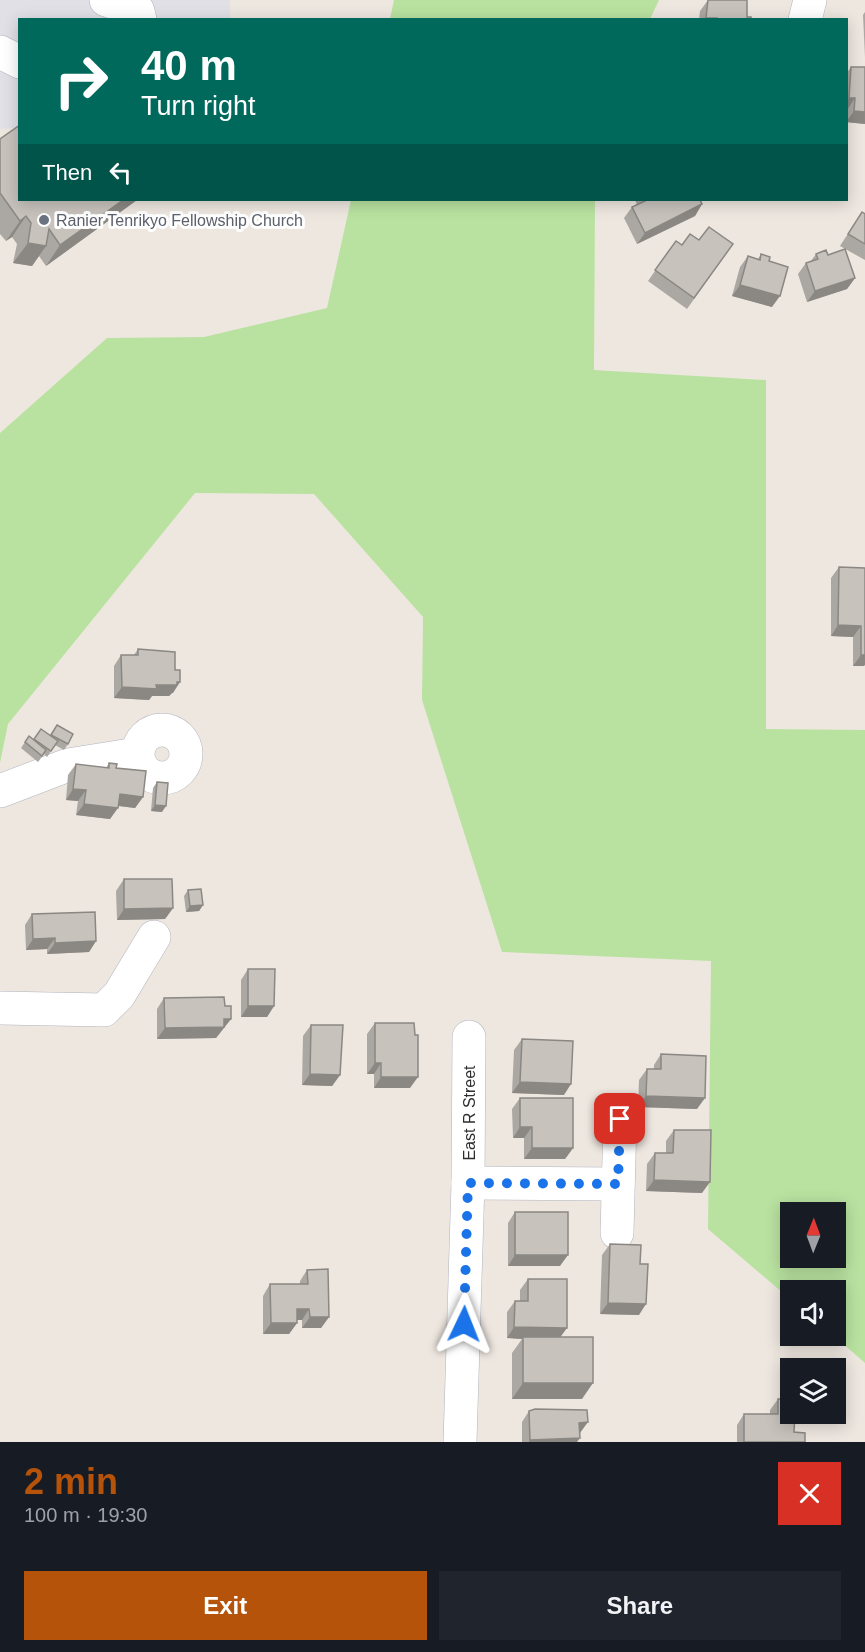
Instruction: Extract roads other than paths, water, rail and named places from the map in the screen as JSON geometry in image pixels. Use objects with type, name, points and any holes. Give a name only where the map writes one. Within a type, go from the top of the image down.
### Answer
[{"type":"street","points":[[106,0],[138,11],[140,18]]},
{"type":"street","points":[[806,18],[810,0]]},
{"type":"street","points":[[0,52],[18,61]]},
{"type":"street","points":[[0,791],[68,765],[137,754]]},
{"type":"street","points":[[0,1008],[104,1010],[120,995],[154,937]]},
{"type":"street","name":"East R Street","points":[[460,1442],[468,1183],[469,1037]]},
{"type":"street","points":[[617,1233],[620,1119]]},
{"type":"street","points":[[468,1183],[618,1184]]},
{"type":"place","name":"Ranier Tenrikyo Fellowship Church","points":[[44,220]]}]
